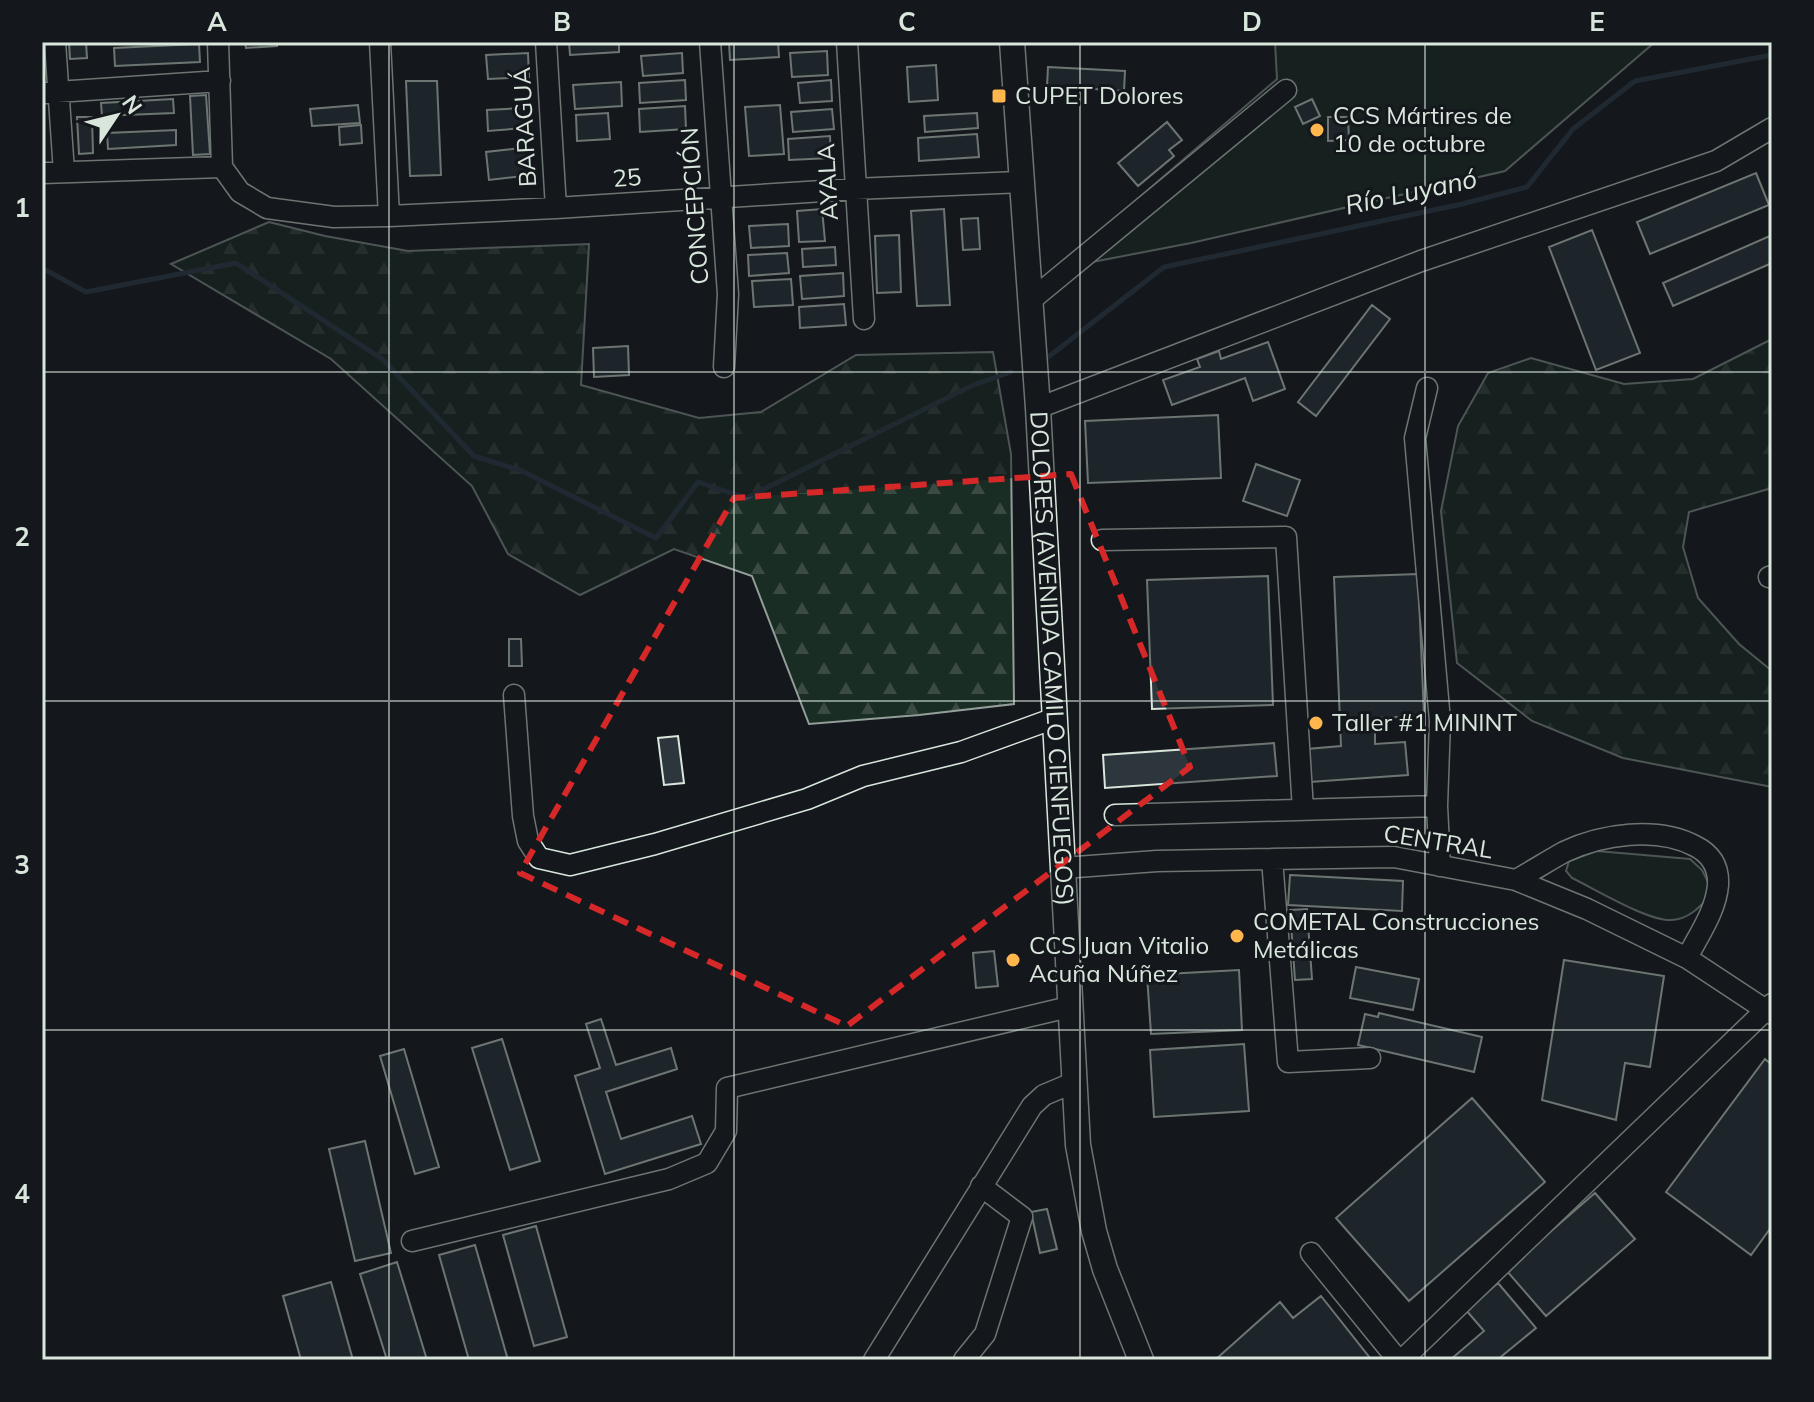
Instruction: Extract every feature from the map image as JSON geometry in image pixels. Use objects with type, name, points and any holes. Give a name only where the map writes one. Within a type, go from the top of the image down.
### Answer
[{"type":"main road","name":"DOLORES (AVENIDA CAMILO CIENFUEGOS)","points":[[1012,42],[1038,408],[1078,1145],[1094,1231],[1136,1358]]},
{"type":"street","points":[[55,42],[50,93],[64,172]]},
{"type":"street","points":[[42,173],[222,167],[218,42]]},
{"type":"street","points":[[380,42],[389,216]]},
{"type":"street","name":"BARAGUÁ","points":[[546,42],[556,208]]},
{"type":"street","name":"CONCEPCIÓN","points":[[710,42],[728,294],[724,367]]},
{"type":"street","name":"AYALA","points":[[847,42],[864,319]]},
{"type":"street","points":[[50,93],[220,81]]},
{"type":"street","points":[[1030,301],[1286,90]]},
{"type":"street","points":[[1038,408],[1421,261],[1716,161],[1772,128]]},
{"type":"street","name":"25","points":[[222,167],[240,192],[267,208],[334,217],[1021,182]]},
{"type":"street","points":[[1427,388],[1415,438],[1440,721],[1437,806],[1440,866]]},
{"type":"street","points":[[1102,540],[1286,537],[1303,810]]},
{"type":"street","points":[[514,695],[523,816],[528,841],[539,858],[570,865],[655,844],[807,799],[863,776],[961,752],[1055,718]]},
{"type":"street","points":[[1115,815],[1437,806]]},
{"type":"street","points":[[1516,880],[1566,852],[1602,840],[1644,834],[1687,842],[1707,852],[1715,863],[1719,881],[1716,898],[1687,958]]},
{"type":"street","name":"CENTRAL","points":[[1063,868],[1157,861],[1394,857],[1516,880],[1587,909],[1687,958],[1770,1009]]},
{"type":"street","points":[[1272,859],[1288,1062],[1370,1058]]},
{"type":"street","points":[[412,1241],[669,1179],[707,1163],[726,1131],[727,1088],[1069,1007]]},
{"type":"street","points":[[1311,1253],[1400,1360],[1770,1009]]},
{"type":"street","points":[[874,1360],[1032,1106],[1044,1095],[1075,1082]]},
{"type":"street","points":[[964,1360],[985,1334],[1022,1217],[981,1186]]},
{"type":"highlighted area","points":[[1071,474],[1190,767],[847,1026],[520,873],[734,498]]},
{"type":"green space","points":[[1275,42],[1655,42],[1505,171],[1191,243],[1056,269],[1277,79]]},
{"type":"green space","points":[[269,222],[408,251],[589,244],[581,385],[699,418],[761,412],[856,355],[993,352],[1011,454],[1014,704],[809,724],[752,576],[674,549],[580,595],[508,554],[472,486],[331,359],[171,264]]},
{"type":"green space","points":[[1772,339],[1772,488],[1689,512],[1683,547],[1698,598],[1739,644],[1772,671],[1772,787],[1623,758],[1532,721],[1457,663],[1441,511],[1458,426],[1488,373],[1531,358],[1624,384],[1693,379]]},
{"type":"green space","points":[[1597,851],[1690,859],[1702,870],[1708,882],[1709,897],[1683,918],[1672,920],[1650,916],[1572,878],[1566,871],[1569,861]]},
{"type":"building","points":[[69,42],[86,42],[87,58],[70,59]]},
{"type":"building","points":[[245,42],[277,42],[277,46],[246,48]]},
{"type":"building","points":[[569,42],[619,42],[619,52],[570,55]]},
{"type":"building","points":[[729,42],[778,42],[779,57],[730,60]]},
{"type":"building","points":[[199,44],[200,62],[115,66],[114,48]]},
{"type":"building","points":[[827,51],[828,75],[792,77],[790,53]]},
{"type":"building","points":[[528,53],[529,77],[488,79],[486,55]]},
{"type":"building","points":[[682,53],[683,73],[643,76],[641,56]]},
{"type":"building","points":[[936,65],[938,100],[909,102],[907,67]]},
{"type":"building","points":[[1048,67],[1125,71],[1124,91],[1047,86]]},
{"type":"building","points":[[685,80],[686,100],[640,103],[639,83]]},
{"type":"building","points":[[831,80],[832,101],[800,103],[798,83]]},
{"type":"building","points":[[406,81],[437,81],[441,175],[410,176]]},
{"type":"building","points":[[621,82],[622,106],[575,109],[573,85]]},
{"type":"building","points":[[206,95],[210,154],[193,155],[190,96]]},
{"type":"building","points":[[173,99],[174,113],[102,116],[101,103]]},
{"type":"building","points":[[1312,99],[1320,116],[1303,124],[1295,107]]},
{"type":"building","points":[[358,105],[360,123],[312,126],[310,109]]},
{"type":"building","points":[[780,105],[784,154],[749,156],[745,107]]},
{"type":"building","points":[[685,106],[686,129],[640,132],[639,109]]},
{"type":"building","points":[[523,108],[524,128],[488,131],[487,110]]},
{"type":"building","points":[[832,109],[834,129],[793,132],[791,112]]},
{"type":"building","points":[[608,113],[610,139],[577,141],[576,115]]},
{"type":"building","points":[[977,113],[978,128],[925,132],[924,116]]},
{"type":"building","points":[[77,117],[92,117],[93,153],[79,154]]},
{"type":"building","points":[[1328,117],[1348,117],[1349,140],[1328,141]]},
{"type":"building","points":[[1167,122],[1182,140],[1169,150],[1174,156],[1138,186],[1118,163]]},
{"type":"building","points":[[361,125],[362,143],[340,145],[339,127]]},
{"type":"building","points":[[176,130],[176,145],[108,149],[107,133]]},
{"type":"building","points":[[977,134],[979,157],[919,161],[918,138]]},
{"type":"building","points":[[830,136],[831,158],[789,160],[788,139]]},
{"type":"building","points":[[530,147],[533,175],[489,180],[486,152]]},
{"type":"building","points":[[1756,173],[1769,205],[1650,254],[1637,222]]},
{"type":"building","points":[[822,209],[825,241],[799,242],[797,211]]},
{"type":"building","points":[[944,209],[950,305],[917,306],[911,211]]},
{"type":"building","points":[[978,218],[980,249],[963,250],[961,219]]},
{"type":"building","points":[[788,224],[789,246],[751,248],[749,226]]},
{"type":"building","points":[[1592,230],[1640,353],[1596,370],[1549,247]]},
{"type":"building","points":[[899,235],[901,292],[877,293],[875,236]]},
{"type":"building","points":[[1772,235],[1772,263],[1673,306],[1663,283]]},
{"type":"building","points":[[835,247],[836,265],[803,267],[802,249]]},
{"type":"building","points":[[787,253],[789,273],[749,276],[748,255]]},
{"type":"building","points":[[843,273],[844,296],[802,299],[800,276]]},
{"type":"building","points":[[791,279],[793,305],[754,307],[752,281]]},
{"type":"building","points":[[844,304],[846,325],[800,328],[799,307]]},
{"type":"building","points":[[1372,305],[1390,319],[1316,416],[1298,402]]},
{"type":"building","points":[[1268,342],[1285,389],[1253,401],[1245,378],[1172,405],[1163,380],[1200,367],[1197,359],[1219,351],[1221,359]]},
{"type":"building","points":[[628,346],[629,375],[594,377],[593,348]]},
{"type":"building","points":[[1218,415],[1221,478],[1088,483],[1085,421]]},
{"type":"building","points":[[1256,464],[1300,480],[1287,516],[1243,501]]},
{"type":"building","points":[[1418,574],[1424,716],[1375,718],[1375,744],[1405,742],[1408,775],[1310,782],[1307,749],[1341,746],[1334,577]]},
{"type":"building","points":[[1268,576],[1273,705],[1152,709],[1147,580]]},
{"type":"building","points":[[509,639],[521,639],[522,666],[509,666]]},
{"type":"building","points":[[678,736],[684,783],[664,785],[658,738]]},
{"type":"building","points":[[1274,743],[1277,776],[1105,788],[1103,755]]},
{"type":"building","points":[[1290,875],[1403,881],[1402,911],[1288,905]]},
{"type":"building","points":[[1307,909],[1312,979],[1295,980],[1290,910]]},
{"type":"building","points":[[994,951],[998,986],[976,988],[973,953]]},
{"type":"building","points":[[1564,960],[1664,976],[1650,1067],[1625,1063],[1616,1120],[1542,1100]]},
{"type":"building","points":[[1356,967],[1419,979],[1413,1010],[1350,998]]},
{"type":"building","points":[[1239,970],[1242,1030],[1151,1034],[1147,975]]},
{"type":"building","points":[[1379,1013],[1482,1037],[1474,1072],[1358,1045],[1365,1014],[1378,1017]]},
{"type":"building","points":[[601,1019],[616,1065],[671,1048],[677,1069],[606,1092],[621,1139],[692,1116],[701,1144],[605,1174],[575,1076],[600,1068],[586,1024]]},
{"type":"building","points":[[502,1039],[540,1161],[510,1170],[472,1048]]},
{"type":"building","points":[[1244,1044],[1249,1111],[1154,1117],[1150,1050]]},
{"type":"building","points":[[404,1049],[439,1167],[415,1174],[380,1056]]},
{"type":"building","points":[[1765,1059],[1772,1065],[1772,1226],[1751,1255],[1666,1192]]},
{"type":"building","points":[[1472,1098],[1545,1182],[1409,1301],[1336,1218]]},
{"type":"building","points":[[365,1141],[391,1253],[355,1261],[329,1149]]},
{"type":"building","points":[[1595,1193],[1635,1239],[1546,1316],[1506,1270]]},
{"type":"building","points":[[1047,1209],[1057,1249],[1040,1253],[1031,1212]]},
{"type":"building","points":[[536,1226],[567,1337],[534,1346],[503,1235]]},
{"type":"building","points":[[475,1245],[508,1360],[469,1360],[439,1255]]},
{"type":"building","points":[[397,1262],[427,1360],[387,1360],[360,1274]]},
{"type":"building","points":[[331,1282],[353,1360],[301,1360],[283,1296]]},
{"type":"building","points":[[1498,1283],[1536,1328],[1497,1360],[1450,1360],[1484,1331],[1466,1310]]},
{"type":"building","points":[[1321,1296],[1370,1358],[1368,1360],[1215,1360],[1280,1302],[1293,1318]]},
{"type":"waterway","name":"Río Luyanó","points":[[1047,358],[1164,267],[1462,204],[1527,187],[1573,129],[1635,81],[1772,55]]},
{"type":"waterway","points":[[42,268],[86,292],[236,263],[382,359],[474,456],[522,471],[656,538],[698,482],[746,498],[971,386],[1011,372]]},
{"type":"place","name":"CUPET Dolores","points":[[999,96]]},
{"type":"place","name":"CCS Mártires de 10 de octubre","points":[[1317,130]]},
{"type":"place","name":"Taller #1 MININT","points":[[1316,723]]},
{"type":"place","name":"COMETAL Construcciones Metálicas","points":[[1237,936]]},
{"type":"place","name":"CCS Juan Vitalio Acuña Núñez","points":[[1013,960]]}]
